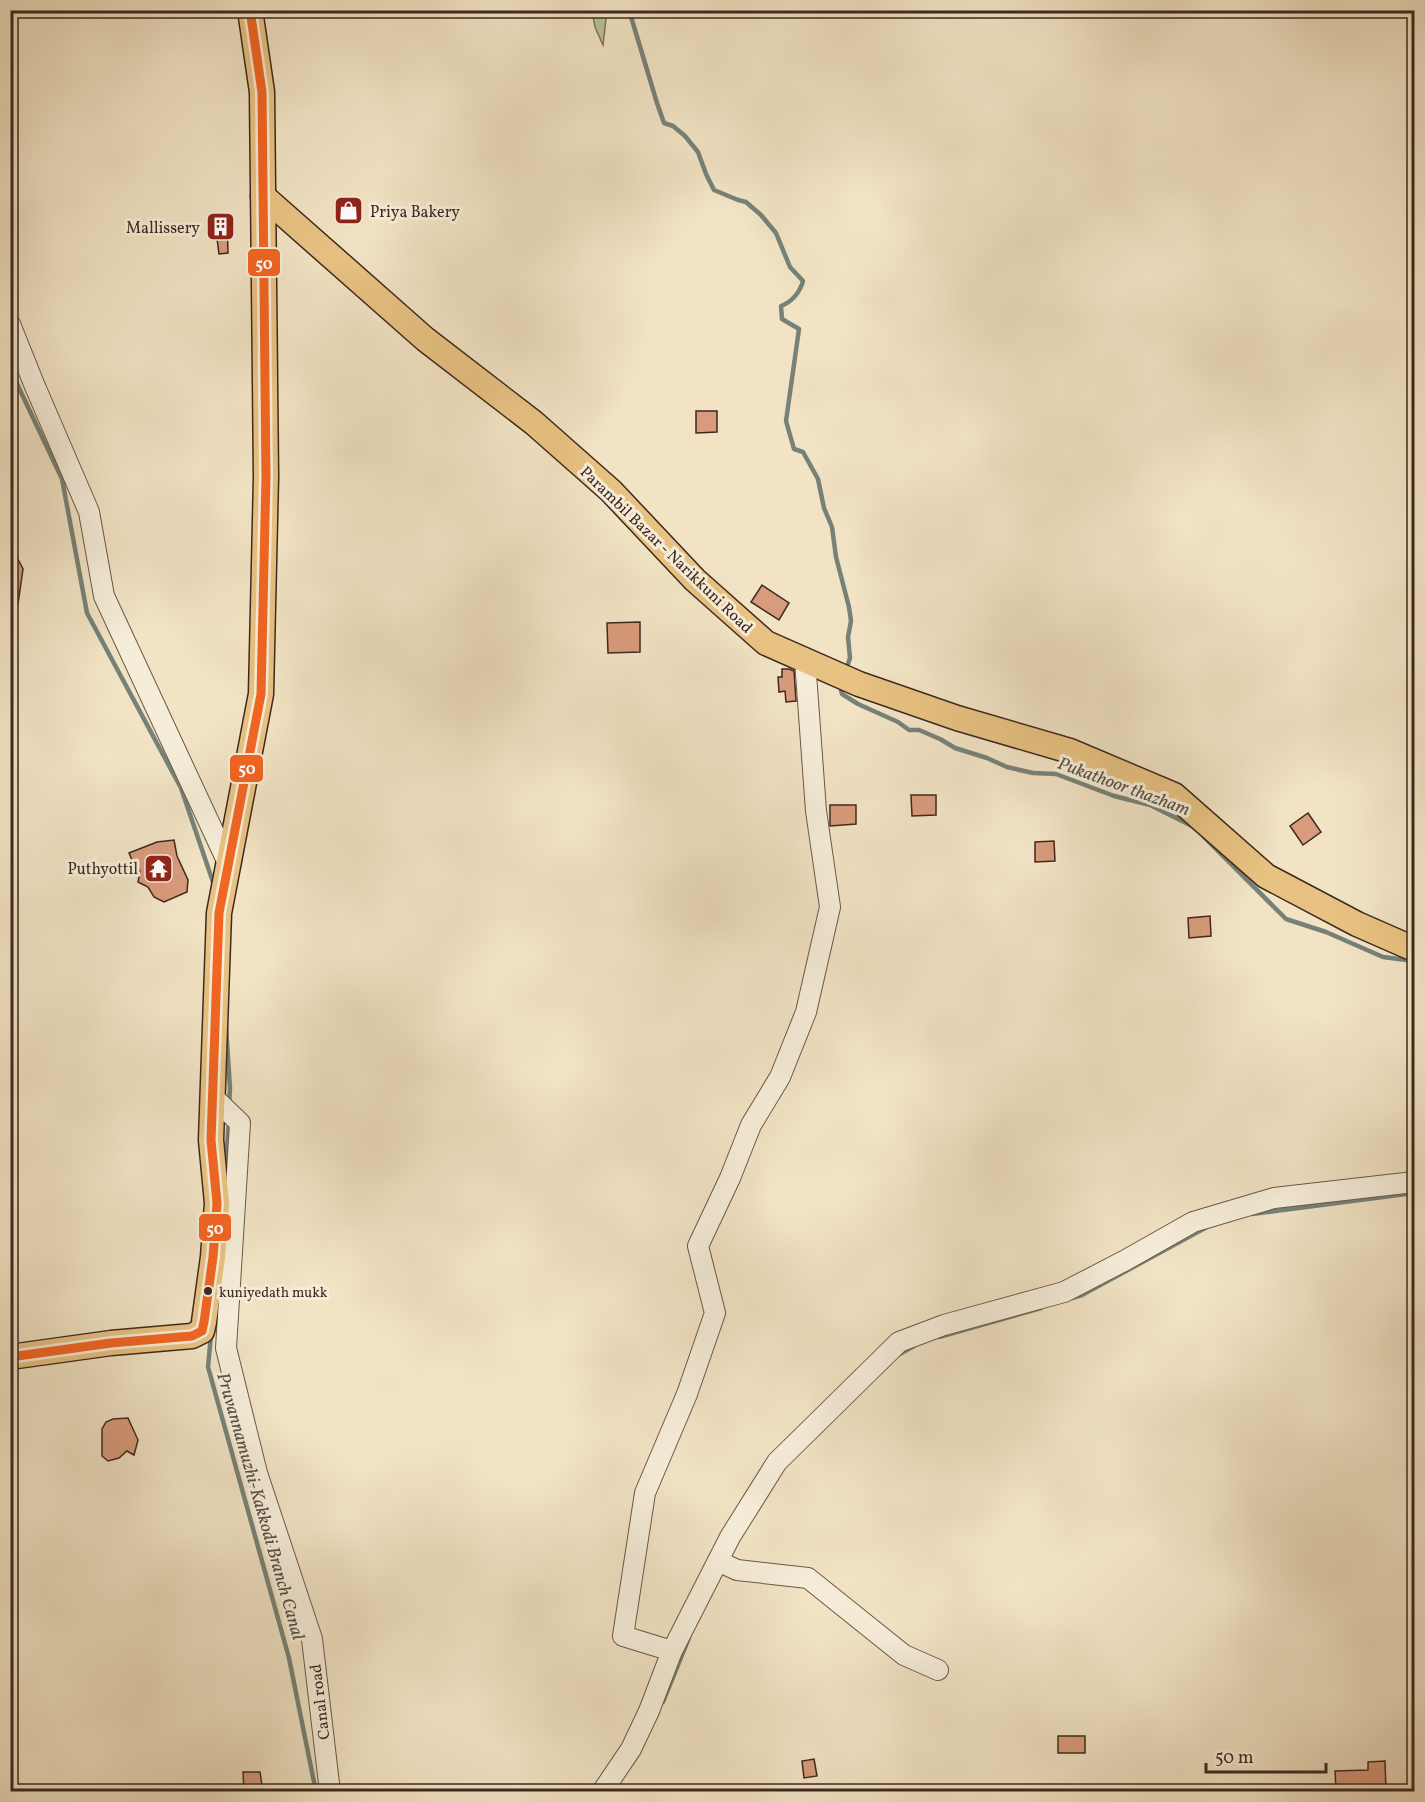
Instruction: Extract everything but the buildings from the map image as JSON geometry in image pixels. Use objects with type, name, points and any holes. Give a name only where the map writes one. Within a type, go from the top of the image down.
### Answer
[{"type":"main road","points":[[10,1357],[111,1343],[192,1336],[202,1331],[213,1257],[217,1203],[211,1140],[219,913],[261,694],[266,477],[262,92],[250,10]]},
{"type":"main road","name":"Parambil Bazar - Narikkuni Road","points":[[263,196],[424,339],[534,423],[611,491],[695,580],[766,643],[859,684],[957,718],[1070,751],[1174,795],[1266,876],[1358,924],[1414,949]]},
{"type":"street","points":[[10,324],[89,512],[104,596],[228,863]]},
{"type":"street","points":[[672,1651],[623,1636],[645,1494],[687,1394],[715,1312],[698,1246],[730,1178],[751,1125],[780,1077],[806,1012],[830,907],[816,811],[806,660]]},
{"type":"street","name":"Canal road","points":[[213,1097],[240,1123],[226,1347],[257,1473],[312,1639],[330,1791]]},
{"type":"street","points":[[602,1791],[632,1749],[686,1620],[730,1537],[777,1462],[899,1342],[944,1324],[1064,1292],[1193,1222],[1274,1198],[1414,1182]]},
{"type":"street","points":[[718,1561],[737,1570],[808,1578],[904,1655],[938,1670]]},
{"type":"green space","points":[[592,11],[605,11],[603,45],[595,27]]},
{"type":"waterway","points":[[629,10],[664,123],[673,126],[685,136],[698,152],[714,190],[746,202],[761,215],[776,233],[790,267],[803,281],[795,296],[781,306],[782,319],[799,329],[786,421],[794,449],[803,452],[818,479],[824,508],[832,527],[836,557],[851,621],[848,637],[850,658],[846,670]]},
{"type":"waterway","name":"Pruvannamuzhi-Kakkodi Branch Canal","points":[[10,369],[62,479],[87,613],[181,788],[214,885]]},
{"type":"waterway","name":"Pukathoor thazham","points":[[840,686],[842,694],[898,722],[909,730],[919,730],[955,748],[1007,767],[1033,773],[1056,774],[1114,796],[1150,805],[1194,827]]},
{"type":"waterway","name":"Pukathoor thazham","points":[[1204,837],[1286,919],[1326,932],[1383,957],[1414,961]]},
{"type":"waterway","name":"Pruvannamuzhi-Kakkodi Branch Canal","points":[[226,1027],[229,1106]]},
{"type":"waterway","name":"Pruvannamuzhi-Kakkodi Branch Canal","points":[[225,1175],[229,1120]]},
{"type":"waterway","name":"Pruvannamuzhi-Kakkodi Branch Canal","points":[[1252,1214],[1414,1193]]},
{"type":"waterway","name":"Pruvannamuzhi-Kakkodi Branch Canal","points":[[1072,1298],[1082,1295],[1207,1227]]},
{"type":"waterway","name":"Pruvannamuzhi-Kakkodi Branch Canal","points":[[939,1337],[1041,1308]]},
{"type":"waterway","name":"Pruvannamuzhi-Kakkodi Branch Canal","points":[[211,1335],[208,1367],[289,1658],[316,1792]]},
{"type":"waterway","name":"Pruvannamuzhi-Kakkodi Branch Canal","points":[[898,1355],[914,1346]]},
{"type":"waterway","name":"Pruvannamuzhi-Kakkodi Branch Canal","points":[[663,1702],[689,1638]]},
{"type":"transit line","name":"50","points":[[10,1357],[111,1343],[192,1336],[202,1331],[204,1322],[213,1257],[217,1203],[211,1140],[219,913],[261,694],[266,477],[262,92],[250,10]]},
{"type":"place","name":"Priya Bakery","points":[[349,211]]},
{"type":"place","name":"Mallissery","points":[[221,227]]},
{"type":"place","name":"Puthyottil","points":[[159,868]]},
{"type":"place","name":"kuniyedath mukk","points":[[208,1291]]}]
